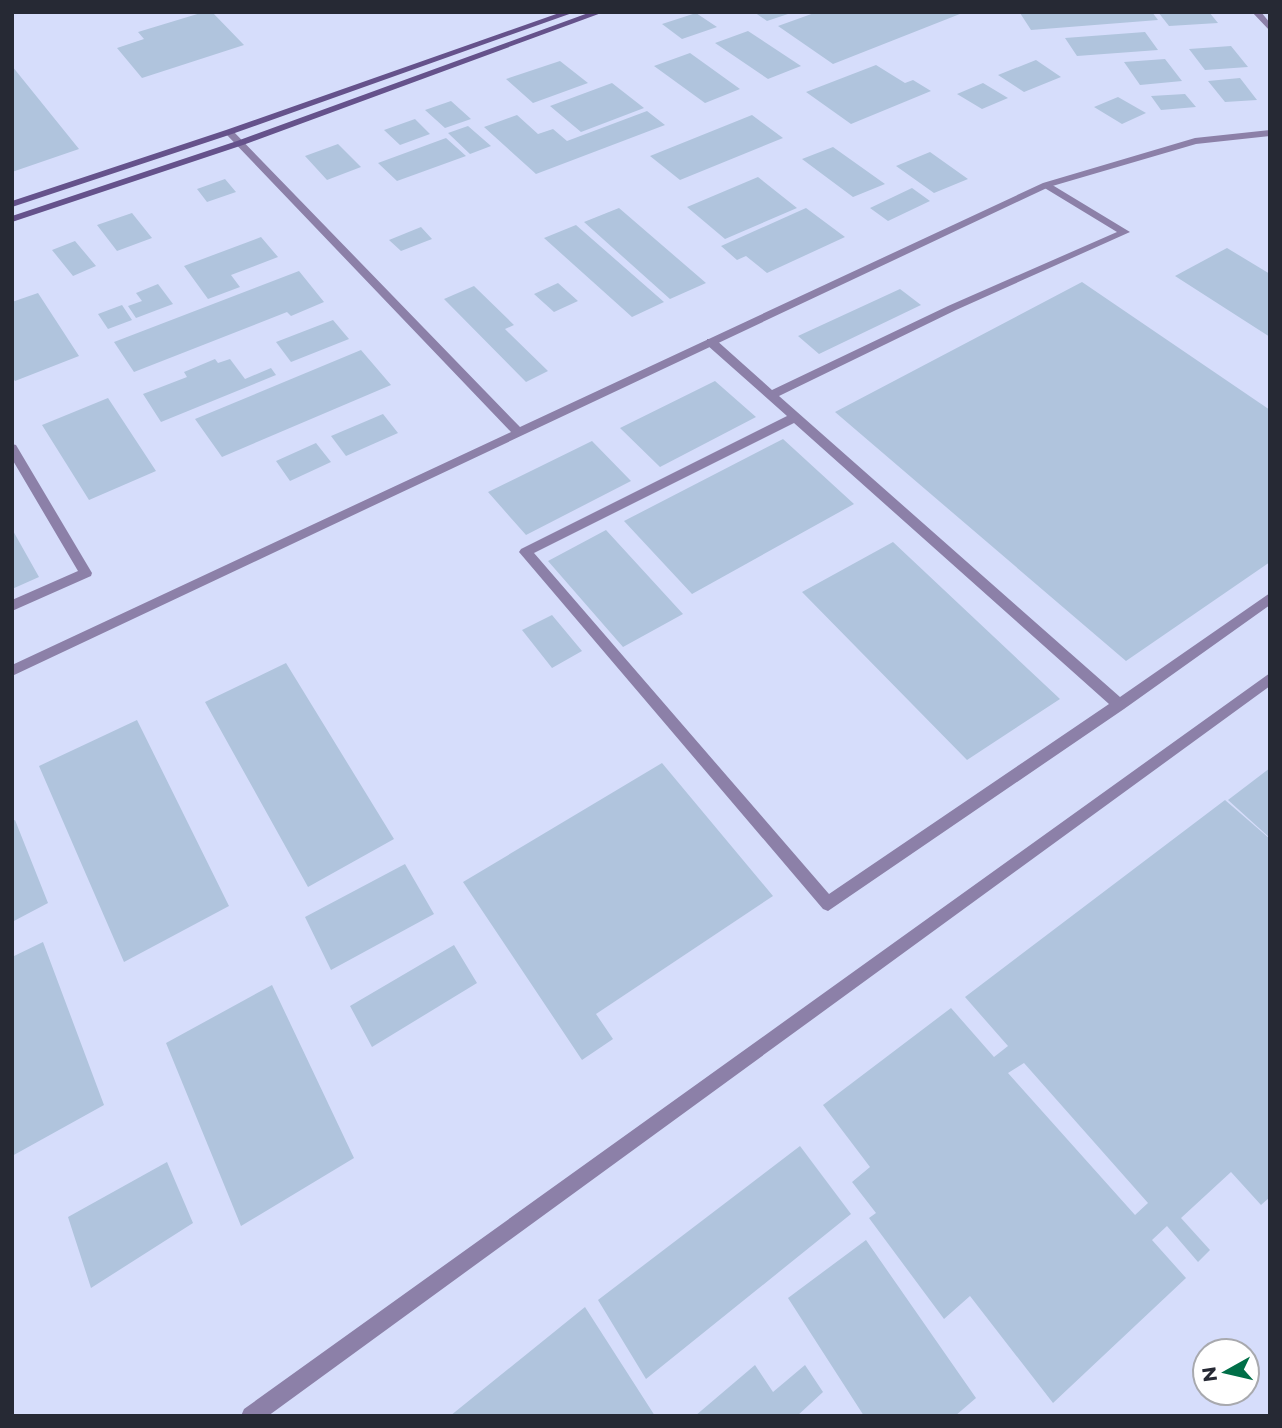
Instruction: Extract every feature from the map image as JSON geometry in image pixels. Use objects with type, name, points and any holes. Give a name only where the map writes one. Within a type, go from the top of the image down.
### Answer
[{"type":"street","points":[[12,204],[229,132],[571,12]]},
{"type":"street","points":[[12,219],[240,143],[600,12]]},
{"type":"street","points":[[1256,12],[1270,29]]},
{"type":"street","points":[[229,132],[518,432]]},
{"type":"street","points":[[12,671],[1046,185],[1195,141],[1270,134]]},
{"type":"street","points":[[771,395],[952,307],[1125,232],[1046,185]]},
{"type":"street","points":[[711,342],[1119,705]]},
{"type":"street","points":[[796,417],[525,552],[828,904],[1270,598]]},
{"type":"street","points":[[12,448],[86,573],[12,606]]},
{"type":"street","points":[[250,1416],[1270,678]]},
{"type":"building","points":[[212,12],[244,45],[142,78],[117,48],[144,39],[138,32]]},
{"type":"building","points":[[754,12],[791,12],[791,13],[767,21]]},
{"type":"building","points":[[817,12],[965,12],[833,64],[778,26]]},
{"type":"building","points":[[1152,12],[1158,20],[1031,30],[1020,13]]},
{"type":"building","points":[[1158,12],[1209,12],[1218,23],[1169,26]]},
{"type":"building","points":[[696,13],[717,27],[682,39],[662,24]]},
{"type":"building","points":[[748,31],[801,66],[768,79],[715,43]]},
{"type":"building","points":[[1145,32],[1158,50],[1077,56],[1065,38]]},
{"type":"building","points":[[1231,46],[1248,67],[1205,70],[1189,49]]},
{"type":"building","points":[[690,53],[740,89],[705,103],[654,66]]},
{"type":"building","points":[[1165,59],[1182,81],[1140,85],[1124,62]]},
{"type":"building","points":[[1036,60],[1061,77],[1024,92],[998,75]]},
{"type":"building","points":[[560,61],[588,83],[533,103],[506,79]]},
{"type":"building","points":[[876,65],[905,83],[913,80],[931,91],[851,124],[806,92]]},
{"type":"building","points":[[12,66],[79,149],[12,172]]},
{"type":"building","points":[[1240,78],[1257,100],[1225,102],[1208,81]]},
{"type":"building","points":[[612,83],[644,108],[581,132],[550,106]]},
{"type":"building","points":[[983,83],[1008,98],[982,109],[957,94]]},
{"type":"building","points":[[1185,94],[1196,107],[1161,110],[1151,96]]},
{"type":"building","points":[[1118,97],[1146,113],[1122,124],[1094,107]]},
{"type":"building","points":[[451,101],[471,119],[445,128],[425,110]]},
{"type":"building","points":[[647,111],[665,125],[536,174],[484,127],[517,115],[538,134],[553,129],[567,141]]},
{"type":"building","points":[[752,115],[783,138],[680,180],[650,156]]},
{"type":"building","points":[[415,119],[430,134],[400,145],[384,130]]},
{"type":"building","points":[[468,126],[491,146],[470,154],[448,133]]},
{"type":"building","points":[[446,138],[466,156],[397,181],[378,163]]},
{"type":"building","points":[[338,144],[361,167],[327,180],[305,156]]},
{"type":"building","points":[[833,147],[885,184],[853,197],[802,159]]},
{"type":"building","points":[[930,152],[968,179],[934,193],[896,166]]},
{"type":"building","points":[[758,177],[797,208],[725,239],[687,207]]},
{"type":"building","points":[[225,179],[236,192],[207,202],[197,189]]},
{"type":"building","points":[[912,188],[930,201],[888,221],[870,208]]},
{"type":"building","points":[[619,208],[706,283],[670,299],[584,222]]},
{"type":"building","points":[[806,208],[845,237],[767,273],[746,256],[737,260],[721,246]]},
{"type":"building","points":[[132,213],[152,238],[117,251],[97,225]]},
{"type":"building","points":[[576,225],[664,302],[632,317],[544,238]]},
{"type":"building","points":[[421,227],[432,239],[401,251],[389,240]]},
{"type":"building","points":[[261,237],[278,257],[231,275],[240,287],[208,299],[184,266]]},
{"type":"building","points":[[75,241],[96,266],[73,276],[52,250]]},
{"type":"building","points":[[1227,248],[1270,274],[1270,337],[1175,276]]},
{"type":"building","points":[[299,271],[324,302],[291,316],[287,312],[134,372],[114,342]]},
{"type":"building","points":[[1082,282],[1270,410],[1270,562],[1126,661],[835,412]]},
{"type":"building","points":[[558,283],[578,301],[554,312],[534,294]]},
{"type":"building","points":[[158,284],[173,304],[136,318],[128,306],[142,301],[136,293]]},
{"type":"building","points":[[474,286],[514,325],[505,329],[548,371],[526,382],[444,299]]},
{"type":"building","points":[[900,289],[921,305],[819,354],[798,336]]},
{"type":"building","points":[[38,293],[79,356],[15,381],[12,377],[12,302]]},
{"type":"building","points":[[122,305],[132,320],[108,329],[98,314]]},
{"type":"building","points":[[333,320],[349,339],[291,362],[276,342]]},
{"type":"building","points":[[361,350],[391,385],[222,457],[195,419]]},
{"type":"building","points":[[215,359],[218,363],[230,359],[245,379],[271,368],[276,375],[161,422],[143,394],[187,377],[184,372]]},
{"type":"building","points":[[715,381],[756,417],[660,467],[620,428]]},
{"type":"building","points":[[108,398],[156,471],[89,500],[42,425]]},
{"type":"building","points":[[383,414],[398,433],[346,456],[331,436]]},
{"type":"building","points":[[783,439],[854,504],[692,594],[624,521]]},
{"type":"building","points":[[592,441],[631,481],[526,535],[488,492]]},
{"type":"building","points":[[316,443],[331,462],[290,481],[276,461]]},
{"type":"building","points":[[12,529],[39,577],[12,589]]},
{"type":"building","points":[[606,530],[683,614],[623,647],[548,561]]},
{"type":"building","points":[[893,542],[1060,699],[967,760],[802,592]]},
{"type":"building","points":[[552,615],[582,651],[552,668],[522,630]]},
{"type":"building","points":[[286,663],[394,839],[308,887],[205,702]]},
{"type":"building","points":[[137,720],[229,906],[124,962],[39,766]]},
{"type":"building","points":[[662,763],[773,896],[596,1014],[613,1039],[582,1060],[463,882]]},
{"type":"building","points":[[1270,768],[1270,838],[1228,800]]},
{"type":"building","points":[[1225,800],[1270,839],[1270,1197],[1261,1205],[1231,1172],[1181,1218],[1210,1250],[1198,1262],[1167,1226],[1152,1240],[1186,1278],[1053,1403],[970,1296],[944,1319],[869,1218],[876,1213],[852,1182],[870,1167],[823,1105],[951,1008],[994,1057],[1008,1046],[965,997]],"holes":[[[1024,1063],[1148,1203],[1135,1215],[1008,1073]]]},
{"type":"building","points":[[15,820],[48,903],[12,922],[12,821]]},
{"type":"building","points":[[405,864],[434,914],[331,970],[305,917]]},
{"type":"building","points":[[43,942],[104,1105],[12,1156],[12,957]]},
{"type":"building","points":[[454,945],[477,983],[372,1047],[350,1006]]},
{"type":"building","points":[[272,985],[354,1158],[241,1226],[166,1043]]},
{"type":"building","points":[[800,1146],[851,1214],[646,1379],[598,1300]]},
{"type":"building","points":[[167,1162],[193,1223],[91,1288],[68,1217]]},
{"type":"building","points":[[866,1240],[976,1398],[955,1416],[864,1416],[788,1298]]},
{"type":"building","points":[[585,1307],[655,1416],[450,1416]]},
{"type":"building","points":[[755,1365],[773,1392],[805,1365],[823,1392],[797,1416],[695,1416]]}]
